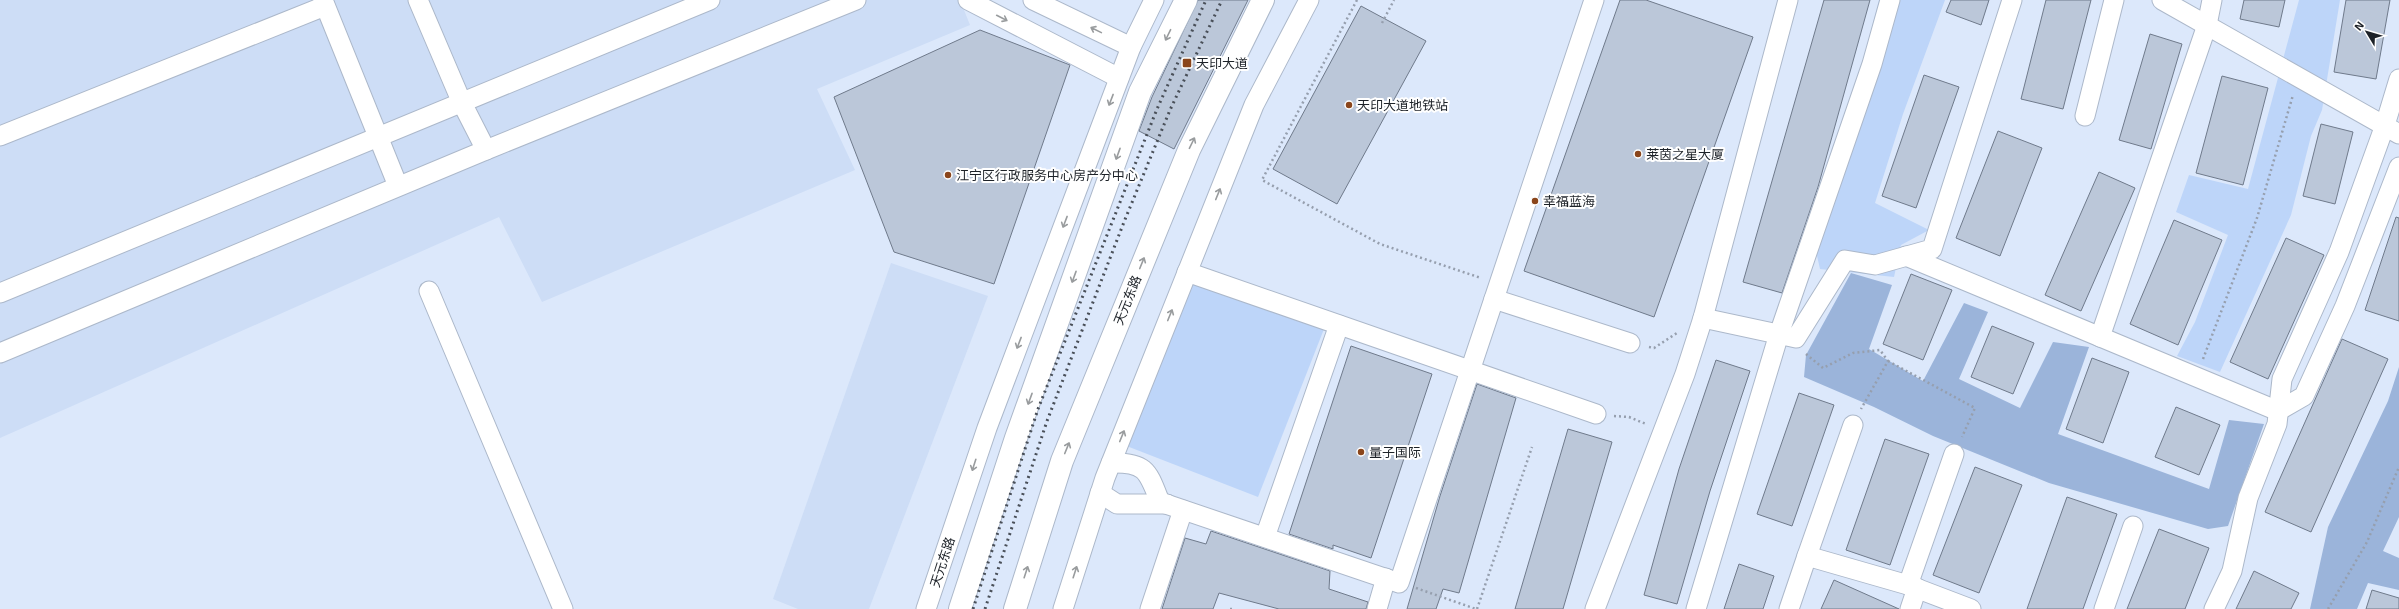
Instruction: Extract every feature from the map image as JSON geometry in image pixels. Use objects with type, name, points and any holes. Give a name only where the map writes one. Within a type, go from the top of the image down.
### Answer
[{"type":"highway","points":[[960,609],[1016,438],[1140,92],[1186,0]]},
{"type":"highway","name":"天元东路","points":[[1015,609],[1062,461],[1110,342],[1189,150],[1263,0]]},
{"type":"street","points":[[418,0],[462,102],[486,150]]},
{"type":"street","points":[[0,292],[710,0]]},
{"type":"street","points":[[0,353],[398,186],[856,0]]},
{"type":"street","points":[[968,0],[1119,78]]},
{"type":"street","points":[[1033,0],[1131,47]]},
{"type":"street","name":"天元东路","points":[[926,609],[987,428],[1131,47],[1154,0]]},
{"type":"street","points":[[1063,609],[1111,463],[1254,104],[1309,0]]},
{"type":"street","points":[[1378,609],[1393,580],[1470,370],[1594,0]]},
{"type":"street","points":[[1595,609],[1663,432],[1701,323],[1788,0]]},
{"type":"street","points":[[1696,609],[1779,334],[1872,64],[1890,0]]},
{"type":"street","points":[[1701,323],[1779,334],[1796,338],[1845,260],[1875,264],[1932,249],[2012,0]]},
{"type":"street","points":[[2085,116],[2114,0]]},
{"type":"street","points":[[2162,0],[2392,130]]},
{"type":"street","points":[[2100,337],[2207,25],[2212,0]]},
{"type":"street","points":[[0,136],[324,3],[398,186]]},
{"type":"street","points":[[2214,609],[2232,571],[2248,498],[2276,424],[2282,379],[2392,130],[2399,79]]},
{"type":"street","points":[[2278,411],[2304,396],[2345,306],[2399,167]]},
{"type":"street","points":[[1906,256],[2278,411]]},
{"type":"street","points":[[1188,272],[1596,414]]},
{"type":"street","points":[[429,291],[564,609]]},
{"type":"street","points":[[1496,291],[1630,343]]},
{"type":"street","points":[[1265,537],[1339,324]]},
{"type":"street","points":[[1789,609],[1853,425]]},
{"type":"street","points":[[1910,609],[1913,587],[1954,454]]},
{"type":"street","points":[[1111,463],[1132,462],[1149,475],[1160,502],[1393,580]]},
{"type":"street","points":[[1100,493],[1117,504],[1175,507]]},
{"type":"street","points":[[1150,609],[1175,507]]},
{"type":"street","points":[[2104,609],[2133,526]]},
{"type":"street","points":[[1807,556],[1913,587],[1971,609]]},
{"type":"path","points":[[1357,0],[1262,180],[1380,244],[1496,291]]},
{"type":"path","points":[[1382,23],[1394,0]]},
{"type":"path","points":[[2196,377],[2258,218],[2298,77]]},
{"type":"path","points":[[1630,343],[1654,348],[1675,336],[1684,324],[1701,323]]},
{"type":"path","points":[[1804,353],[1823,368],[1853,353],[1880,350],[1888,361],[1975,408],[1954,454]]},
{"type":"path","points":[[1853,425],[1888,361]]},
{"type":"path","points":[[1596,414],[1629,417],[1663,432]]},
{"type":"path","points":[[1393,580],[1476,609],[1532,447]]},
{"type":"path","points":[[2328,609],[2367,542],[2399,468]]},
{"type":"shaded area","points":[[0,0],[960,0],[970,25],[817,89],[855,170],[542,302],[499,217],[0,438]]},
{"type":"shaded area","points":[[1879,0],[1945,0],[1903,114],[1875,203],[1929,230],[1901,245],[1894,277],[1820,269],[1815,247]]},
{"type":"shaded area","points":[[2299,0],[2340,0],[2322,110],[2311,136],[2291,215],[2220,372],[2177,356],[2195,322],[2228,235],[2176,212],[2189,175],[2248,189]]},
{"type":"shaded area","points":[[891,263],[988,296],[869,609],[798,609],[773,599]]},
{"type":"shaded area","points":[[1851,273],[1892,285],[1869,349],[1923,381],[1964,303],[1988,312],[1959,379],[2020,408],[2053,342],[2089,347],[2058,434],[2209,489],[2229,420],[2264,424],[2228,526],[2208,529],[2049,483],[1933,436],[1874,407],[1804,377],[1806,355]]},
{"type":"shaded area","points":[[1190,277],[1324,329],[1258,497],[1124,445]]},
{"type":"shaded area","points":[[2399,367],[2399,517],[2383,551],[2399,558],[2399,590],[2368,583],[2357,609],[2310,609],[2328,527],[2388,401]]},
{"type":"building","name":"天印大道","points":[[1198,0],[1248,0],[1174,149],[1139,131],[1152,97]]},
{"type":"building","name":"莱茵之星大厦","points":[[1620,0],[1646,0],[1753,37],[1654,317],[1524,271]]},
{"type":"building","points":[[1824,0],[1870,0],[1818,187],[1782,293],[1743,282]]},
{"type":"building","points":[[1951,0],[1989,0],[1981,25],[1946,12]]},
{"type":"building","points":[[2046,0],[2091,0],[2063,109],[2021,99]]},
{"type":"building","points":[[2244,0],[2285,0],[2279,27],[2240,19]]},
{"type":"building","points":[[2346,0],[2390,0],[2376,79],[2334,72]]},
{"type":"building","name":"天印大道地铁站","points":[[1361,6],[1426,41],[1337,204],[1273,169]]},
{"type":"building","name":"江宁区行政服务中心房产分中心","points":[[980,30],[1070,65],[994,284],[894,252],[834,97]]},
{"type":"building","points":[[2150,34],[2182,44],[2151,149],[2119,140]]},
{"type":"building","points":[[1924,75],[1959,87],[1916,208],[1882,196]]},
{"type":"building","points":[[2222,76],[2268,88],[2243,185],[2196,173]]},
{"type":"building","points":[[2321,124],[2353,132],[2335,204],[2303,196]]},
{"type":"building","points":[[1998,131],[2042,148],[2000,256],[1956,238]]},
{"type":"building","points":[[2099,172],[2135,188],[2081,311],[2045,295]]},
{"type":"building","points":[[2396,217],[2399,218],[2399,321],[2365,310]]},
{"type":"building","points":[[2174,220],[2222,240],[2178,345],[2130,324]]},
{"type":"building","points":[[2286,238],[2324,255],[2268,379],[2230,362]]},
{"type":"building","points":[[1911,274],[1952,290],[1923,360],[1883,344]]},
{"type":"building","points":[[1992,326],[2034,343],[2013,394],[1971,377]]},
{"type":"building","points":[[2342,339],[2388,359],[2311,532],[2265,512]]},
{"type":"building","name":"量子国际","points":[[1351,346],[1432,374],[1371,558],[1333,545],[1333,549],[1289,534]]},
{"type":"building","points":[[2092,358],[2129,372],[2103,443],[2066,429]]},
{"type":"building","points":[[1716,360],[1750,371],[1710,491],[1677,604],[1644,595],[1679,469]]},
{"type":"building","points":[[1477,384],[1516,398],[1459,593],[1443,589],[1436,609],[1407,609],[1440,496]]},
{"type":"building","points":[[1799,393],[1834,405],[1792,526],[1757,514]]},
{"type":"building","points":[[2176,407],[2220,425],[2199,475],[2155,457]]},
{"type":"building","points":[[1568,429],[1612,442],[1563,609],[1515,609]]},
{"type":"building","points":[[1885,439],[1929,454],[1890,565],[1846,550]]},
{"type":"building","points":[[1975,467],[2022,485],[1979,593],[1933,575]]},
{"type":"building","points":[[2067,497],[2117,514],[2083,609],[2027,609]]},
{"type":"building","points":[[2159,529],[2209,548],[2185,609],[2127,609]]},
{"type":"building","points":[[1211,531],[1330,571],[1329,589],[1368,602],[1366,609],[1279,609],[1219,593],[1213,609],[1162,609],[1185,538],[1206,544]]},
{"type":"building","points":[[1739,564],[1774,576],[1763,609],[1724,609]]},
{"type":"building","points":[[2254,571],[2299,593],[2291,609],[2236,609]]},
{"type":"building","points":[[1834,580],[1899,609],[1821,609]]},
{"type":"building","points":[[2372,590],[2399,598],[2399,609],[2366,609]]},
{"type":"railway","points":[[973,609],[1038,409],[1157,109],[1206,0]]},
{"type":"railway","points":[[985,609],[1047,421],[1124,222],[1170,110],[1222,0]]},
{"type":"place","name":"天印大道","points":[[1187,63]]},
{"type":"place","name":"天印大道地铁站","points":[[1349,105]]},
{"type":"place","name":"莱茵之星大厦","points":[[1638,154]]},
{"type":"place","name":"江宁区行政服务中心房产分中心","points":[[948,175]]},
{"type":"place","name":"幸福蓝海","points":[[1535,201]]},
{"type":"place","name":"量子国际","points":[[1361,452]]}]
